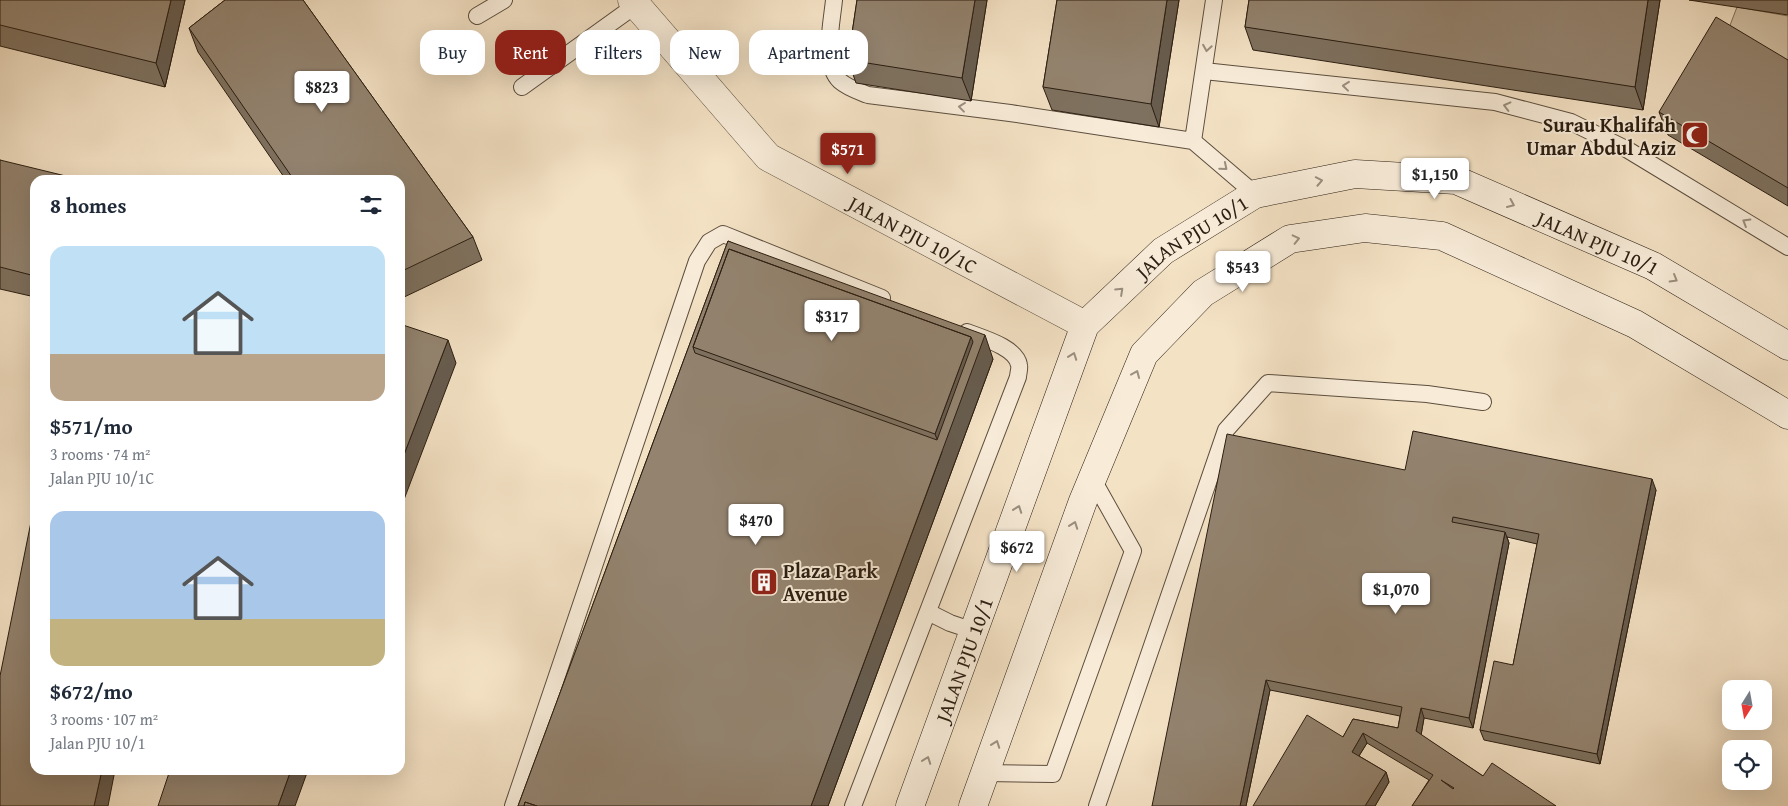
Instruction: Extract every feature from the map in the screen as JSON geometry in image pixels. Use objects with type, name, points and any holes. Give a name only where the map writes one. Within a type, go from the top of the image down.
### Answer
[{"type":"street","name":"JALAN PJU 10/1C","points":[[634,3],[768,157],[1085,325]]},
{"type":"street","name":"JALAN PJU 10/1","points":[[910,806],[1085,325],[1163,251],[1256,194],[1355,174],[1456,180],[1653,266],[1788,346]]},
{"type":"street","points":[[973,806],[1092,478],[1144,354],[1203,293],[1290,239],[1365,228],[1442,236],[1634,324],[1788,415]]},
{"type":"lane","points":[[477,16],[504,0]]},
{"type":"lane","points":[[834,0],[830,62],[839,80],[852,89],[868,95],[1010,113],[1192,141],[1256,194]]},
{"type":"lane","points":[[1192,141],[1214,0]]},
{"type":"lane","points":[[522,87],[634,3]]},
{"type":"lane","points":[[1204,71],[1495,102],[1571,122],[1628,150],[1788,247]]},
{"type":"lane","points":[[513,806],[697,261],[709,242],[723,234],[898,304]]},
{"type":"lane","points":[[854,806],[1018,377],[1019,365],[1014,354],[999,345],[953,326]]},
{"type":"lane","points":[[1096,806],[1226,430],[1268,383],[1427,394],[1483,402]]},
{"type":"lane","points":[[985,774],[1053,774],[1057,765],[1133,551],[1092,478]]},
{"type":"lane","points":[[928,612],[974,631]]},
{"type":"shaded area","points":[[1737,7],[1788,16],[1788,78],[1724,41]]},
{"type":"building","points":[[0,0],[171,0],[156,63],[0,25]]},
{"type":"building","points":[[225,0],[303,0],[473,237],[405,270],[405,175],[291,175],[189,28]]},
{"type":"building","points":[[857,0],[975,0],[962,78],[868,63],[868,30],[852,30]]},
{"type":"building","points":[[1057,0],[1167,0],[1151,104],[1043,87]]},
{"type":"building","points":[[1249,0],[1648,0],[1635,87],[1245,27]]},
{"type":"building","points":[[1716,17],[1788,60],[1788,188],[1659,112]]},
{"type":"building","points":[[0,160],[62,175],[30,175],[30,275],[0,267]]},
{"type":"building","name":"Plaza Park Avenue","points":[[728,241],[985,335],[811,806],[537,806],[525,802],[524,806],[518,806]],"holes":[[[729,249],[971,337],[973,342],[937,440],[695,353],[693,347]]]},
{"type":"building","points":[[729,249],[971,337],[935,434],[693,347]]},
{"type":"building","points":[[405,326],[448,340],[405,452]]},
{"type":"building","points":[[1413,431],[1652,479],[1597,754],[1480,730],[1494,661],[1513,665],[1539,534],[1453,517],[1452,522],[1505,532],[1469,718],[1421,708],[1416,731],[1483,776],[1492,763],[1556,806],[1412,806],[1433,775],[1363,733],[1352,752],[1386,772],[1365,806],[1253,806],[1307,715],[1343,737],[1353,719],[1398,728],[1402,707],[1266,680],[1240,806],[1152,806],[1227,434],[1405,470]]},
{"type":"building","points":[[30,527],[30,775],[101,775],[94,806],[0,806],[0,676]]},
{"type":"building","points":[[168,775],[289,775],[278,806],[158,806]]},
{"type":"building","points":[[525,802],[537,806],[524,806]]},
{"type":"place","name":"Surau Khalifah Umar Abdul Aziz","points":[[1695,135]]},
{"type":"place","name":"Plaza Park Avenue","points":[[764,582]]}]
